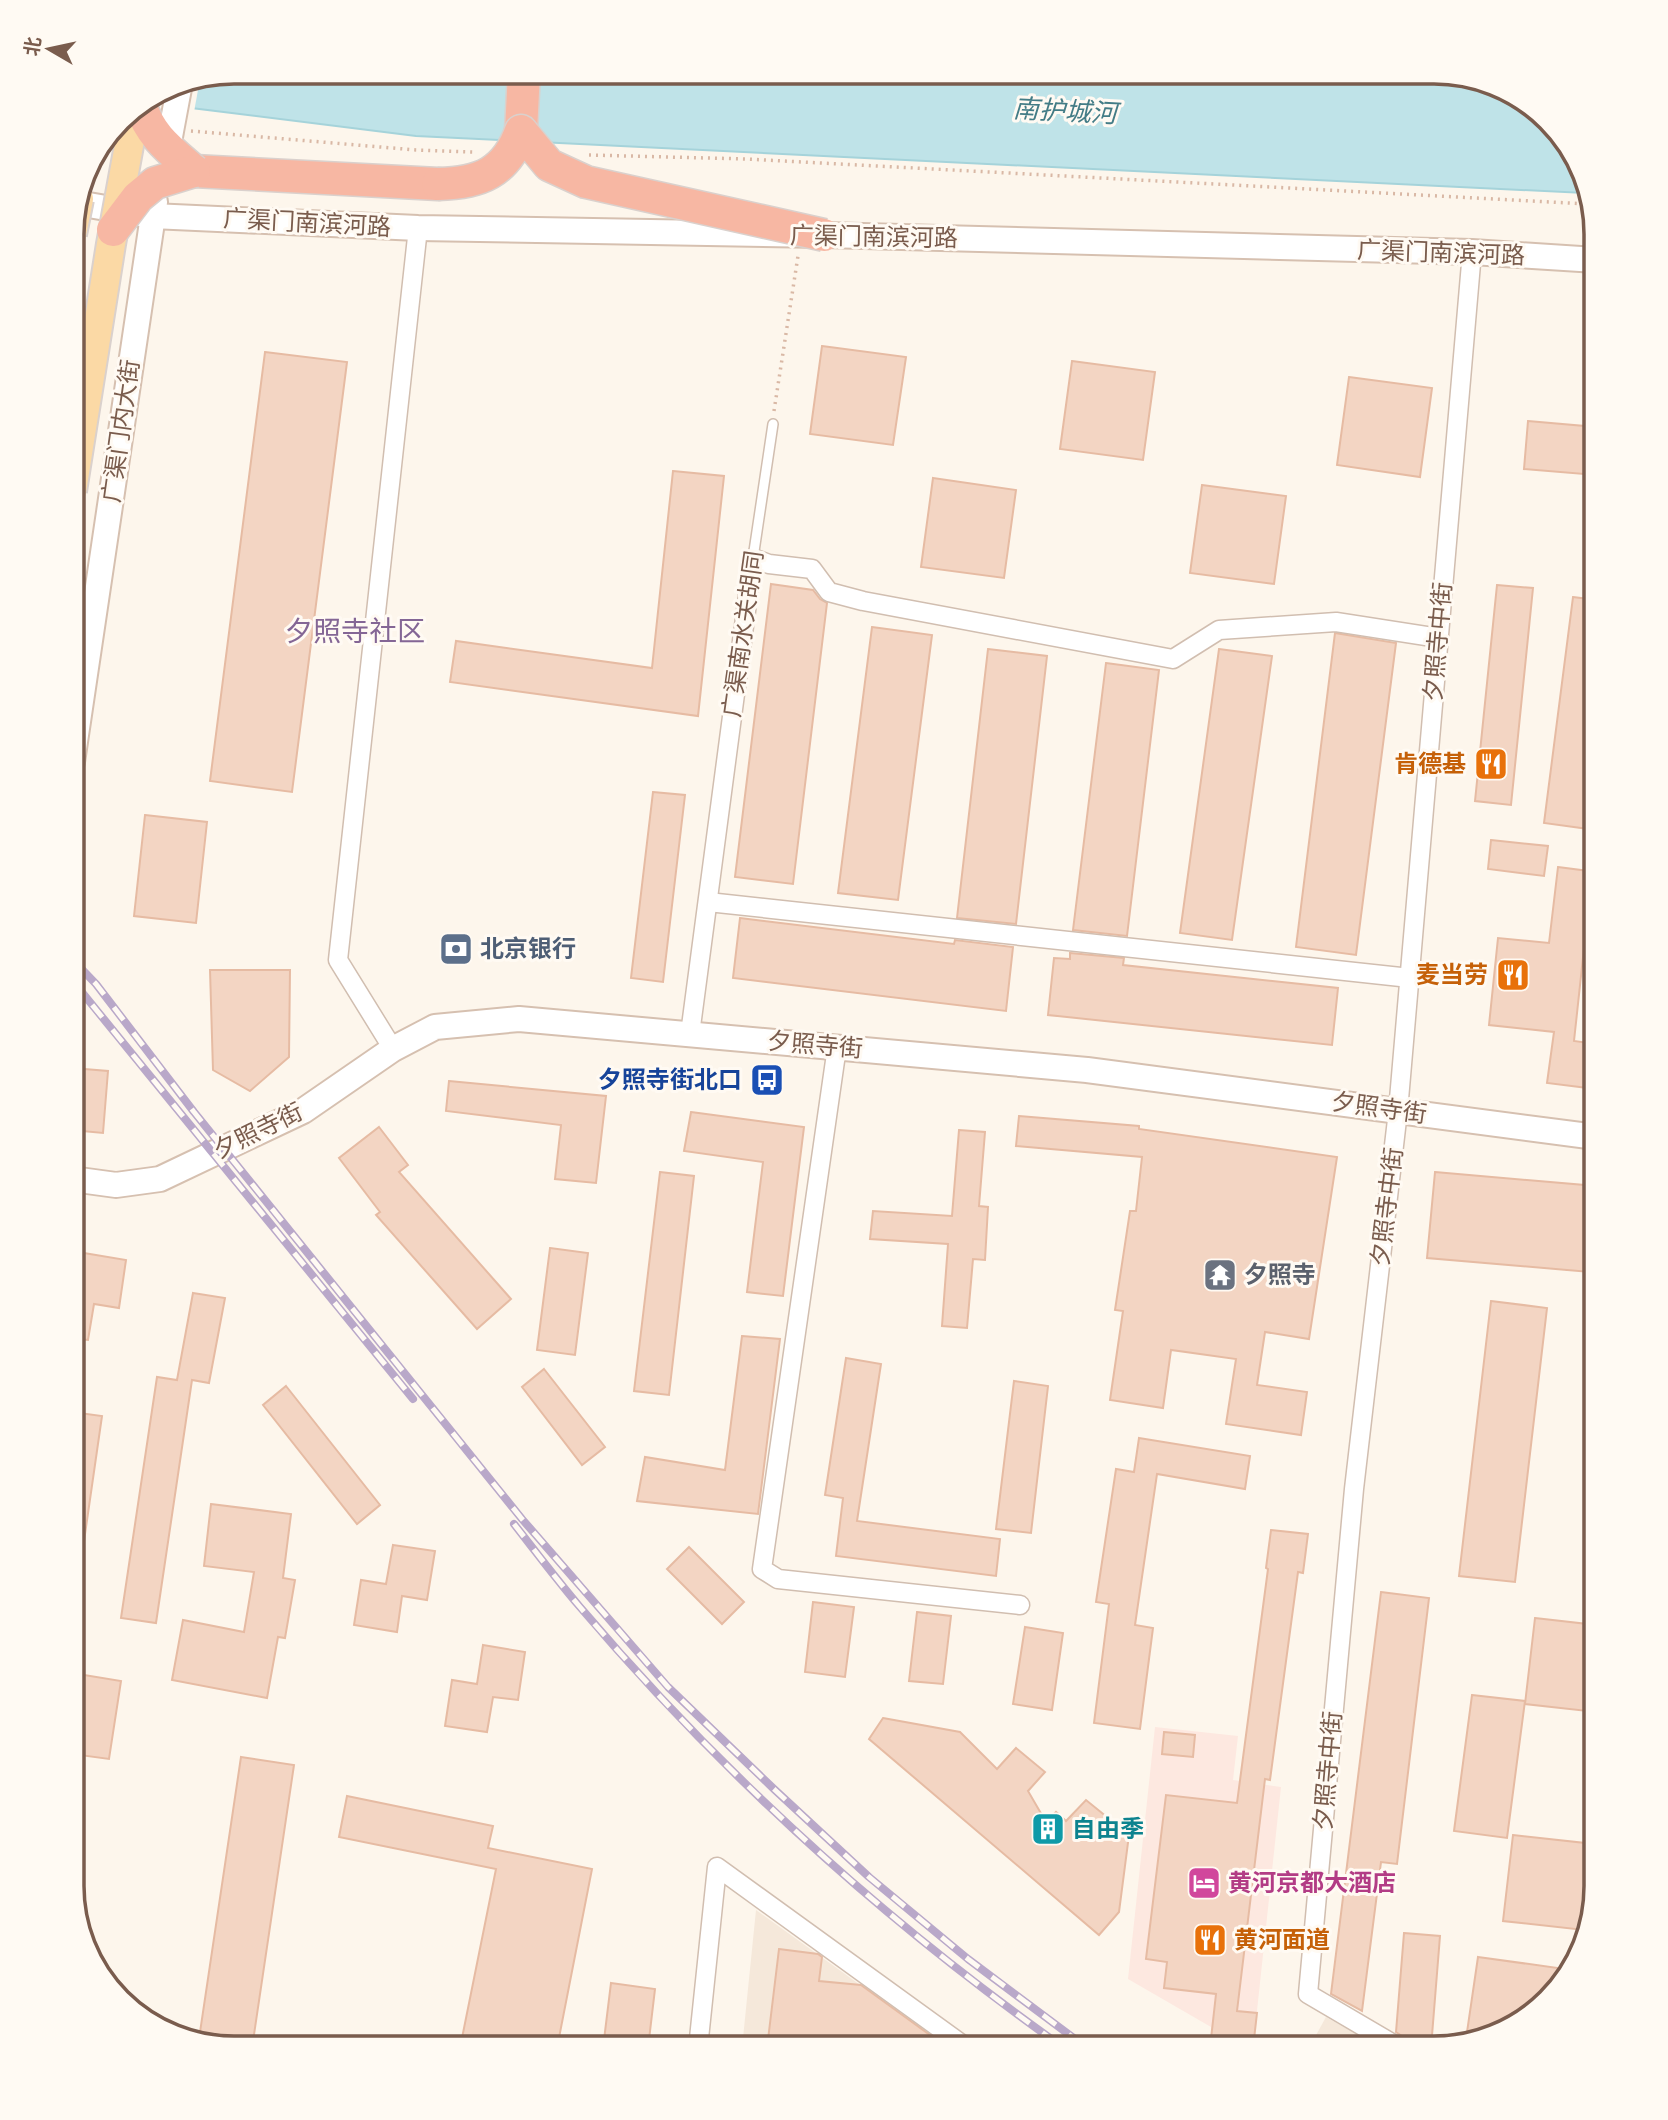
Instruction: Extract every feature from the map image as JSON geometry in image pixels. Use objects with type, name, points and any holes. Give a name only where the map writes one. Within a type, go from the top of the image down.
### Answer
[{"type":"highway","points":[[113,230],[138,197],[155,183],[194,172],[455,183],[474,180],[490,174],[506,160],[516,146],[521,131],[523,84]]},
{"type":"highway","points":[[143,115],[156,137],[194,172]]},
{"type":"highway","points":[[521,131],[549,165],[586,182],[812,235]]},
{"type":"main road","points":[[84,415],[113,230],[135,122]]},
{"type":"street","name":"广渠门内大街","points":[[84,680],[152,216],[178,136],[180,94]]},
{"type":"street","name":"广渠门南滨河路","points":[[87,204],[152,216],[418,228],[812,235],[1472,253],[1584,259]]},
{"type":"street","points":[[393,1049],[338,960],[418,228]]},
{"type":"street","name":"夕照寺中街","points":[[1380,2036],[1308,1994],[1354,1489],[1398,1111],[1472,253]]},
{"type":"street","points":[[753,558],[769,564],[812,569],[829,592],[863,601],[1173,659],[1219,630],[1336,622],[1439,638]]},
{"type":"street","name":"广渠南水关胡同","points":[[690,1034],[753,558]]},
{"type":"street","points":[[708,902],[1410,978]]},
{"type":"street","name":"夕照寺街","points":[[84,1181],[116,1185],[160,1179],[303,1111],[393,1049],[435,1027],[519,1019],[1087,1070],[1584,1135]]},
{"type":"street","points":[[837,1047],[762,1569],[778,1579],[1020,1605]]},
{"type":"street","points":[[699,2036],[717,1867],[950,2036]]},
{"type":"lane","name":"广渠南水关胡同","points":[[753,558],[773,424]]},
{"type":"path","points":[[178,136],[481,152]]},
{"type":"path","points":[[584,155],[830,163],[1581,204]]},
{"type":"path","points":[[773,424],[812,235]]},
{"type":"shaded area","points":[[1155,1727],[1238,1736],[1233,1780],[1281,1787],[1254,2036],[1211,2036],[1211,2027],[1128,1979]]},
{"type":"shaded area","points":[[756,1910],[931,2036],[743,2036]]},
{"type":"shaded area","points":[[1326,2017],[1360,2036],[1316,2036]]},
{"type":"water","name":"南护城河","points":[[234,84],[1444,84],[1482,92],[1500,99],[1525,115],[1559,151],[1578,193],[416,136],[159,104],[195,89]]},
{"type":"pier","points":[[198,88],[194,112],[155,106]]},
{"type":"building","points":[[822,346],[906,357],[893,445],[810,434]]},
{"type":"building","points":[[265,352],[347,362],[292,792],[210,781]]},
{"type":"building","points":[[1072,361],[1155,372],[1143,460],[1060,449]]},
{"type":"building","points":[[1349,377],[1432,388],[1420,477],[1337,465]]},
{"type":"building","points":[[1528,421],[1584,426],[1584,474],[1524,469]]},
{"type":"building","points":[[673,471],[724,476],[698,716],[450,682],[456,641],[652,668]]},
{"type":"building","points":[[933,478],[1016,490],[1004,578],[921,567]]},
{"type":"building","points":[[1202,485],[1286,496],[1274,584],[1190,573]]},
{"type":"building","points":[[771,584],[813,590],[827,603],[793,884],[735,877]]},
{"type":"building","points":[[1497,585],[1533,588],[1511,805],[1475,801]]},
{"type":"building","points":[[1573,597],[1584,598],[1584,828],[1544,823]]},
{"type":"building","points":[[872,627],[932,635],[898,900],[838,893]]},
{"type":"building","points":[[1335,633],[1396,643],[1356,955],[1296,947]]},
{"type":"building","points":[[988,649],[1047,656],[1016,924],[957,918]]},
{"type":"building","points":[[1219,649],[1272,656],[1232,940],[1180,933]]},
{"type":"building","points":[[1106,663],[1159,670],[1127,936],[1073,930]]},
{"type":"building","points":[[653,792],[685,795],[663,982],[631,978]]},
{"type":"building","points":[[145,815],[207,822],[196,923],[134,916]]},
{"type":"building","points":[[1491,840],[1548,846],[1544,876],[1488,869]]},
{"type":"building","points":[[1558,867],[1584,870],[1584,948],[1574,1041],[1584,1042],[1584,1088],[1547,1083],[1554,1032],[1489,1025],[1498,938],[1549,943]]},
{"type":"building","points":[[740,918],[954,944],[955,940],[1013,947],[1006,1011],[733,978]]},
{"type":"building","points":[[1070,953],[1124,958],[1123,965],[1338,988],[1332,1045],[1048,1015],[1054,958],[1070,959]]},
{"type":"building","points":[[210,970],[290,970],[289,1057],[250,1091],[213,1070]]},
{"type":"building","points":[[84,1069],[108,1071],[103,1133],[84,1131]]},
{"type":"building","points":[[449,1081],[606,1096],[596,1183],[555,1179],[561,1125],[446,1111]]},
{"type":"building","points":[[691,1112],[804,1127],[783,1296],[747,1292],[763,1162],[684,1151]]},
{"type":"building","points":[[1019,1116],[1139,1126],[1139,1129],[1337,1157],[1309,1339],[1265,1332],[1257,1385],[1307,1392],[1301,1435],[1226,1424],[1236,1359],[1171,1350],[1163,1408],[1110,1400],[1123,1311],[1115,1310],[1130,1211],[1136,1211],[1142,1157],[1016,1146]]},
{"type":"building","points":[[379,1127],[408,1165],[399,1172],[511,1299],[477,1329],[376,1215],[380,1212],[339,1158]]},
{"type":"building","points":[[959,1130],[985,1132],[979,1206],[988,1207],[985,1260],[973,1259],[967,1328],[942,1326],[948,1244],[870,1239],[873,1211],[952,1216]]},
{"type":"building","points":[[660,1172],[694,1176],[669,1395],[634,1391]]},
{"type":"building","points":[[1435,1172],[1584,1185],[1584,1271],[1427,1258]]},
{"type":"building","points":[[550,1248],[588,1253],[575,1355],[537,1350]]},
{"type":"building","points":[[84,1253],[126,1260],[119,1308],[94,1304],[88,1340],[84,1340]]},
{"type":"building","points":[[193,1293],[225,1298],[209,1383],[192,1380],[156,1623],[121,1618],[157,1377],[177,1380]]},
{"type":"building","points":[[1491,1301],[1547,1308],[1515,1582],[1459,1576]]},
{"type":"building","points":[[742,1336],[780,1339],[758,1514],[637,1501],[645,1457],[725,1470]]},
{"type":"building","points":[[846,1358],[881,1364],[857,1521],[1000,1539],[996,1576],[836,1556],[843,1498],[825,1495]]},
{"type":"building","points":[[544,1369],[605,1447],[582,1465],[522,1387]]},
{"type":"building","points":[[1014,1381],[1048,1386],[1031,1533],[996,1529]]},
{"type":"building","points":[[286,1386],[380,1505],[357,1524],[263,1405]]},
{"type":"building","points":[[84,1414],[102,1416],[84,1541]]},
{"type":"building","points":[[1139,1438],[1250,1456],[1245,1489],[1157,1474],[1135,1625],[1153,1628],[1140,1729],[1094,1723],[1109,1604],[1096,1602],[1116,1469],[1134,1472]]},
{"type":"building","points":[[211,1504],[291,1514],[283,1578],[295,1580],[285,1638],[278,1637],[267,1698],[172,1680],[183,1620],[244,1632],[254,1572],[204,1566]]},
{"type":"building","name":"黄河京都大酒店","points":[[1271,1530],[1308,1534],[1303,1573],[1298,1572],[1270,1780],[1265,1779],[1237,2011],[1257,2013],[1254,2036],[1211,2036],[1216,1994],[1164,1988],[1167,1962],[1146,1959],[1166,1795],[1237,1803],[1268,1569]]},
{"type":"building","points":[[393,1545],[435,1551],[427,1600],[402,1596],[397,1632],[354,1625],[361,1580],[386,1584]]},
{"type":"building","points":[[689,1547],[744,1602],[722,1624],[667,1569]]},
{"type":"building","points":[[1381,1592],[1429,1598],[1397,1864],[1381,1862],[1362,2011],[1331,1994]]},
{"type":"building","points":[[813,1602],[854,1607],[845,1677],[805,1672]]},
{"type":"building","points":[[917,1612],[951,1616],[943,1684],[909,1681]]},
{"type":"building","points":[[1535,1618],[1584,1624],[1584,1711],[1525,1704]]},
{"type":"building","points":[[1025,1627],[1063,1633],[1052,1710],[1013,1704]]},
{"type":"building","points":[[483,1645],[525,1652],[518,1700],[493,1697],[487,1732],[445,1726],[452,1680],[477,1684]]},
{"type":"building","points":[[84,1675],[121,1681],[109,1759],[84,1756]]},
{"type":"building","points":[[1472,1695],[1525,1701],[1507,1838],[1454,1831]]},
{"type":"building","name":"自由季","points":[[883,1718],[960,1732],[997,1769],[1016,1748],[1045,1772],[1028,1791],[1046,1822],[1056,1812],[1066,1821],[1086,1800],[1129,1835],[1119,1912],[1099,1935],[869,1739]]},
{"type":"building","points":[[1164,1732],[1195,1735],[1193,1757],[1162,1754]]},
{"type":"building","points":[[241,1757],[294,1765],[254,2036],[200,2032]]},
{"type":"building","points":[[347,1796],[493,1826],[488,1848],[592,1869],[559,2036],[462,2036],[496,1869],[339,1837]]},
{"type":"building","points":[[1513,1835],[1584,1843],[1584,1896],[1577,1929],[1503,1921]]},
{"type":"building","points":[[1404,1933],[1440,1936],[1432,2036],[1402,2036],[1396,2032]]},
{"type":"building","points":[[779,1949],[818,1954],[822,1957],[819,1981],[861,1985],[931,2036],[768,2036]]},
{"type":"building","points":[[1478,1957],[1559,1968],[1547,1985],[1517,2011],[1500,2021],[1467,2032]]},
{"type":"building","points":[[611,1983],[655,1989],[649,2036],[604,2036]]},
{"type":"railway","points":[[84,972],[522,1519],[668,1687],[869,1877],[968,1959],[1071,2036]]},
{"type":"railway","points":[[84,995],[413,1399]]},
{"type":"railway","points":[[514,1524],[571,1597],[634,1669],[749,1787],[870,1897],[998,2000],[1048,2036]]},
{"type":"place","name":"肯德基","points":[[1491,764]]},
{"type":"place","name":"北京银行","points":[[456,949]]},
{"type":"place","name":"麦当劳","points":[[1513,975]]},
{"type":"place","name":"夕照寺街北口","points":[[767,1080]]},
{"type":"place","name":"夕照寺","points":[[1220,1275]]},
{"type":"place","name":"自由季","points":[[1048,1829]]},
{"type":"place","name":"黄河京都大酒店","points":[[1204,1883]]},
{"type":"place","name":"黄河面道","points":[[1210,1940]]},
{"type":"district","name":"夕照寺社区","points":[[355,631]]}]
